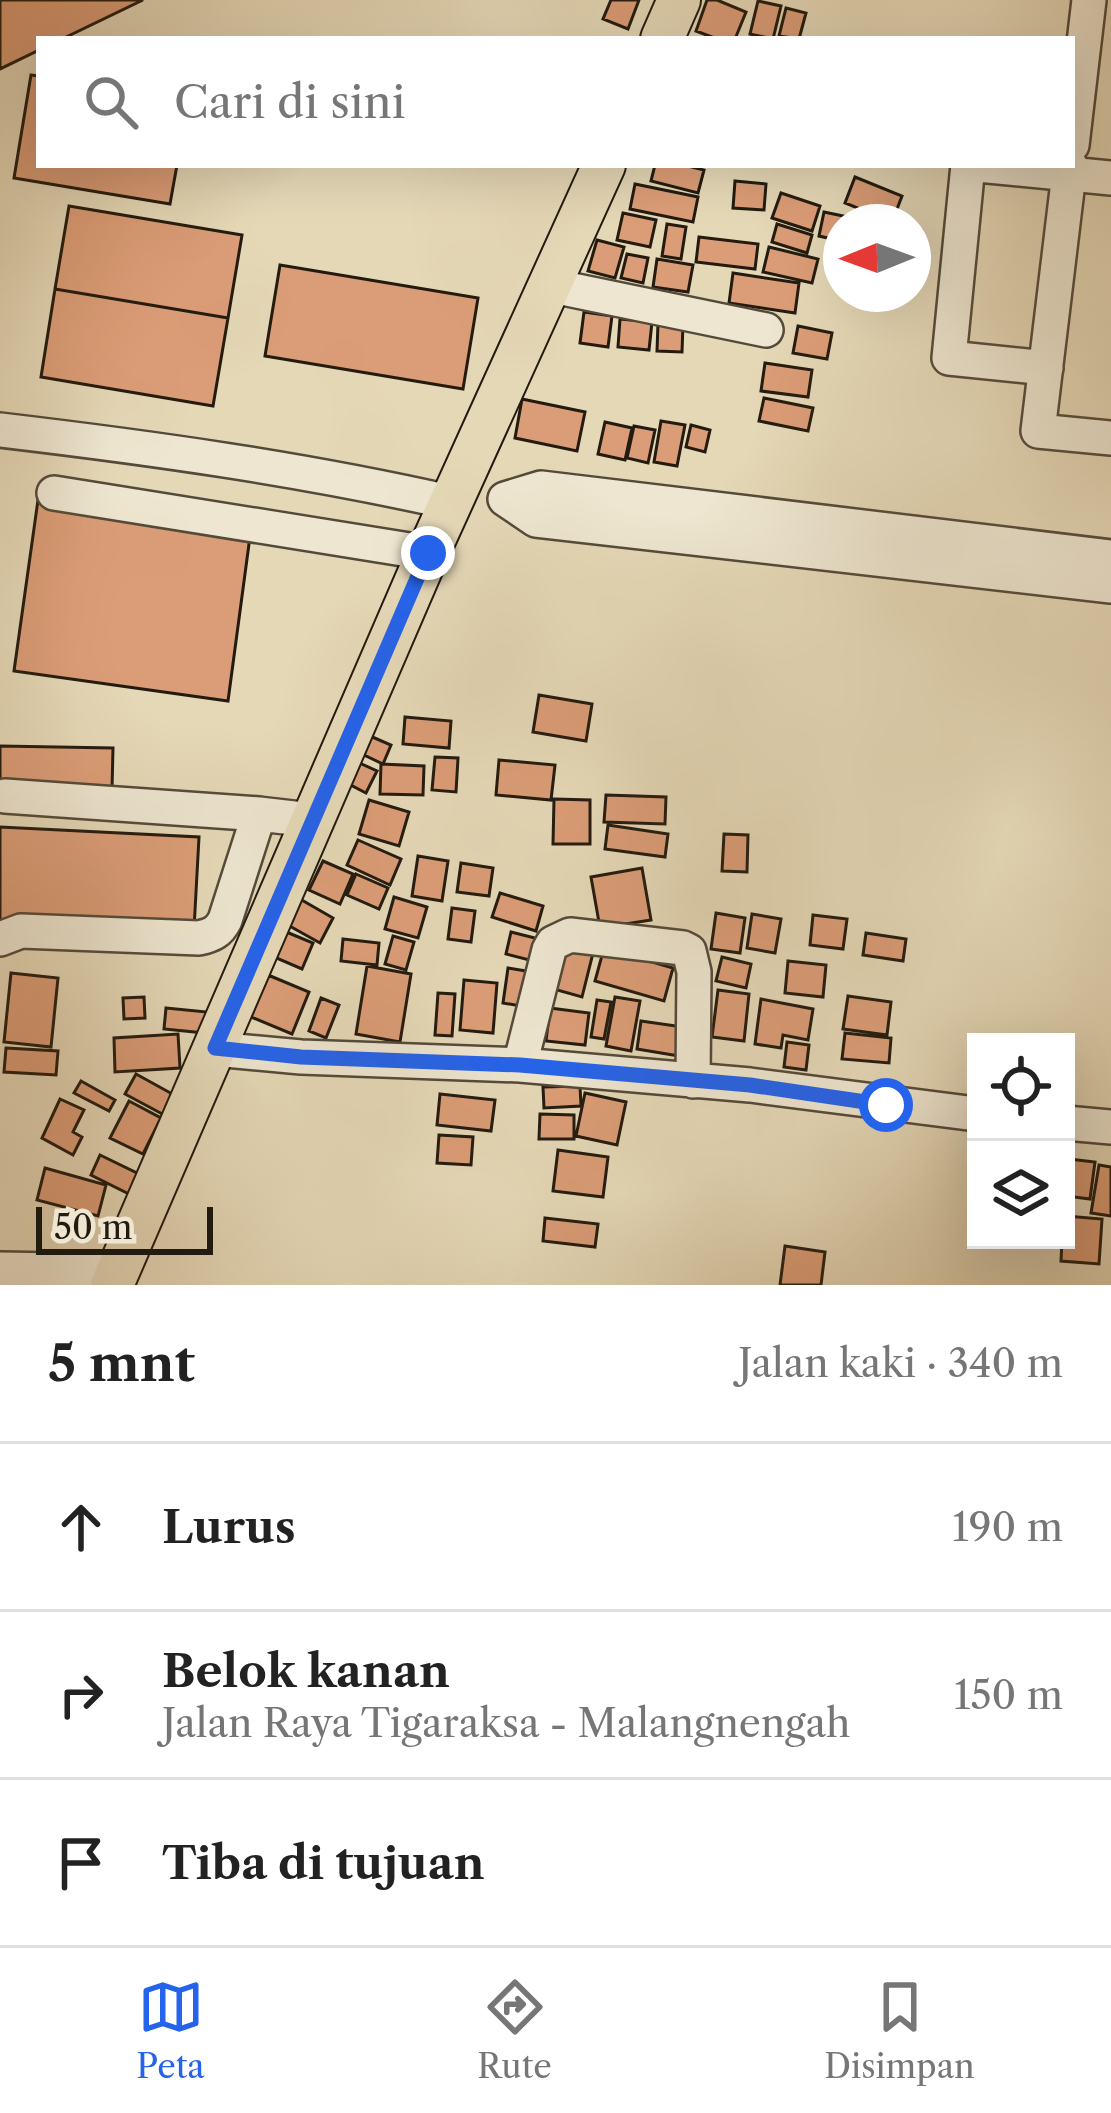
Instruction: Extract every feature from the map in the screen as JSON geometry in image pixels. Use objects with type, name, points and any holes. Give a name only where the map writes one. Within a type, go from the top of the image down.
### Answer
[{"type":"main road","points":[[663,36],[680,0]]},
{"type":"main road","points":[[115,1278],[428,553],[603,168]]},
{"type":"street","points":[[1075,119],[1089,0]]},
{"type":"street","points":[[1075,163],[1111,178]]},
{"type":"street","points":[[968,168],[949,358],[1046,368]]},
{"type":"street","points":[[1069,168],[1038,431],[1111,438]]},
{"type":"street","points":[[548,285],[766,330]]},
{"type":"street","points":[[0,430],[164,450],[455,496],[505,499],[541,488],[1111,557]]},
{"type":"street","points":[[54,493],[428,553]]},
{"type":"street","points":[[505,499],[536,520],[1111,586]]},
{"type":"street","points":[[5,796],[311,820]]},
{"type":"street","points":[[0,939],[21,931],[211,935],[225,920],[259,814]]},
{"type":"street","points":[[520,1065],[549,950],[570,935],[689,950],[694,972],[693,1081]]},
{"type":"street","points":[[215,1048],[301,1057],[520,1065],[750,1085],[967,1113]]},
{"type":"street","points":[[1075,1124],[1111,1127]]},
{"type":"street","points":[[0,1269],[115,1278]]},
{"type":"building","points":[[0,0],[143,0],[68,36],[36,36],[36,51],[0,69]]},
{"type":"building","points":[[611,0],[639,0],[628,29],[603,19]]},
{"type":"building","points":[[707,0],[746,12],[736,36],[696,31]]},
{"type":"building","points":[[758,1],[781,6],[774,36],[750,34]]},
{"type":"building","points":[[786,8],[806,13],[800,36],[779,36]]},
{"type":"building","points":[[31,75],[36,76],[36,168],[176,168],[170,204],[14,178]]},
{"type":"building","points":[[654,168],[704,170],[698,193],[651,181]]},
{"type":"building","points":[[855,177],[902,196],[899,204],[845,203]]},
{"type":"building","points":[[735,181],[766,184],[764,210],[733,208]]},
{"type":"building","points":[[635,184],[698,197],[693,222],[630,209]]},
{"type":"building","points":[[781,193],[820,206],[812,231],[772,218]]},
{"type":"building","points":[[69,206],[242,235],[228,318],[55,289]]},
{"type":"building","points":[[623,213],[656,220],[650,247],[617,240]]},
{"type":"building","points":[[667,224],[686,227],[681,259],[662,256]]},
{"type":"building","points":[[777,224],[812,235],[807,253],[772,242]]},
{"type":"building","points":[[699,237],[758,244],[755,269],[696,262]]},
{"type":"building","points":[[597,240],[624,247],[615,278],[588,271]]},
{"type":"building","points":[[769,247],[818,259],[812,283],[763,272]]},
{"type":"building","points":[[627,254],[648,258],[643,283],[621,278]]},
{"type":"building","points":[[657,259],[693,265],[688,292],[653,287]]},
{"type":"building","points":[[280,265],[478,298],[463,389],[265,356]]},
{"type":"building","points":[[733,273],[799,283],[795,313],[729,303]]},
{"type":"building","points":[[55,289],[228,318],[213,406],[41,377]]},
{"type":"building","points":[[584,312],[612,316],[608,347],[580,343]]},
{"type":"building","points":[[620,319],[652,322],[649,350],[618,347]]},
{"type":"building","points":[[658,323],[683,324],[682,352],[657,351]]},
{"type":"building","points":[[798,326],[832,333],[827,359],[793,353]]},
{"type":"building","points":[[765,363],[812,370],[808,397],[761,391]]},
{"type":"building","points":[[764,398],[813,408],[808,431],[759,421]]},
{"type":"building","points":[[522,399],[585,412],[577,451],[515,438]]},
{"type":"building","points":[[661,421],[685,425],[677,466],[654,462]]},
{"type":"building","points":[[605,422],[632,428],[625,460],[598,454]]},
{"type":"building","points":[[691,425],[710,430],[705,452],[686,447]]},
{"type":"building","points":[[634,426],[655,430],[648,463],[627,458]]},
{"type":"building","points":[[38,500],[251,529],[228,701],[14,671]]},
{"type":"building","points":[[539,695],[592,704],[586,741],[533,732]]},
{"type":"building","points":[[405,717],[451,721],[449,748],[403,744]]},
{"type":"building","points":[[370,736],[391,745],[383,764],[362,754]]},
{"type":"building","points":[[0,746],[113,748],[112,789],[0,787]]},
{"type":"building","points":[[435,757],[458,758],[456,792],[432,790]]},
{"type":"building","points":[[499,760],[555,765],[551,800],[496,795]]},
{"type":"building","points":[[355,761],[377,771],[366,793],[345,782]]},
{"type":"building","points":[[381,764],[424,766],[423,795],[380,794]]},
{"type":"building","points":[[606,795],[666,797],[665,824],[604,822]]},
{"type":"building","points":[[554,799],[590,800],[590,844],[553,844]]},
{"type":"building","points":[[369,800],[409,812],[399,846],[359,834]]},
{"type":"building","points":[[608,825],[668,834],[665,857],[605,849]]},
{"type":"building","points":[[0,827],[199,837],[194,929],[0,920]]},
{"type":"building","points":[[724,834],[748,835],[747,872],[722,871]]},
{"type":"building","points":[[358,840],[401,859],[390,885],[347,865]]},
{"type":"building","points":[[418,856],[448,861],[442,901],[412,896]]},
{"type":"building","points":[[323,861],[353,874],[340,904],[309,890]]},
{"type":"building","points":[[461,863],[493,868],[489,896],[457,892]]},
{"type":"building","points":[[642,868],[651,920],[600,928],[591,877]]},
{"type":"building","points":[[356,874],[388,888],[379,909],[347,895]]},
{"type":"building","points":[[500,893],[543,906],[536,931],[492,917]]},
{"type":"building","points":[[394,897],[427,907],[418,938],[385,929]]},
{"type":"building","points":[[300,899],[333,918],[320,943],[286,924]]},
{"type":"building","points":[[452,908],[475,911],[471,942],[448,939]]},
{"type":"building","points":[[716,913],[745,918],[740,953],[711,949]]},
{"type":"building","points":[[752,914],[781,919],[775,953],[747,948]]},
{"type":"building","points":[[813,915],[847,919],[843,949],[810,945]]},
{"type":"building","points":[[284,931],[313,943],[302,969],[274,957]]},
{"type":"building","points":[[511,932],[543,940],[537,962],[506,954]]},
{"type":"building","points":[[866,933],[906,939],[903,961],[863,955]]},
{"type":"building","points":[[393,936],[414,942],[406,970],[385,964]]},
{"type":"building","points":[[343,939],[379,943],[377,965],[341,961]]},
{"type":"building","points":[[561,945],[593,953],[582,997],[550,988]]},
{"type":"building","points":[[604,948],[673,968],[664,1001],[595,981]]},
{"type":"building","points":[[722,957],[751,964],[746,988],[716,981]]},
{"type":"building","points":[[788,961],[826,965],[823,997],[785,993]]},
{"type":"building","points":[[367,966],[411,974],[400,1042],[356,1034]]},
{"type":"building","points":[[508,968],[532,972],[527,1007],[503,1003]]},
{"type":"building","points":[[11,973],[58,978],[51,1047],[4,1042]]},
{"type":"building","points":[[268,975],[309,992],[292,1034],[251,1017]]},
{"type":"building","points":[[464,980],[497,983],[493,1033],[460,1030]]},
{"type":"building","points":[[718,990],[749,994],[744,1041],[712,1037]]},
{"type":"building","points":[[438,993],[455,994],[452,1036],[435,1035]]},
{"type":"building","points":[[848,996],[891,1002],[887,1035],[843,1029]]},
{"type":"building","points":[[144,997],[145,1018],[124,1019],[123,998]]},
{"type":"building","points":[[615,997],[640,1001],[631,1051],[606,1046]]},
{"type":"building","points":[[321,998],[339,1005],[326,1038],[309,1031]]},
{"type":"building","points":[[761,999],[813,1009],[808,1040],[783,1035],[781,1048],[755,1044]]},
{"type":"building","points":[[597,1000],[611,1002],[604,1039],[591,1037]]},
{"type":"building","points":[[166,1008],[207,1012],[205,1033],[164,1029]]},
{"type":"building","points":[[550,1008],[589,1013],[585,1045],[546,1041]]},
{"type":"building","points":[[641,1021],[683,1027],[679,1056],[637,1049]]},
{"type":"building","points":[[845,1033],[891,1038],[889,1063],[842,1059]]},
{"type":"building","points":[[178,1034],[180,1068],[115,1072],[114,1038]]},
{"type":"building","points":[[787,1042],[809,1045],[806,1070],[784,1067]]},
{"type":"building","points":[[6,1048],[58,1051],[56,1075],[4,1072]]},
{"type":"building","points":[[136,1074],[176,1096],[166,1116],[125,1094]]},
{"type":"building","points":[[81,1081],[115,1100],[109,1111],[74,1093]]},
{"type":"building","points":[[580,1086],[581,1106],[544,1108],[543,1087]]},
{"type":"building","points":[[585,1093],[626,1102],[617,1145],[576,1136]]},
{"type":"building","points":[[440,1094],[495,1100],[491,1131],[437,1125]]},
{"type":"building","points":[[60,1099],[84,1110],[73,1132],[82,1137],[73,1155],[42,1138]]},
{"type":"building","points":[[129,1101],[161,1118],[143,1154],[110,1138]]},
{"type":"building","points":[[540,1114],[574,1115],[574,1139],[539,1139]]},
{"type":"building","points":[[439,1135],[473,1137],[471,1165],[437,1163]]},
{"type":"building","points":[[558,1150],[608,1157],[603,1197],[553,1191]]},
{"type":"building","points":[[100,1155],[141,1175],[131,1195],[91,1175]]},
{"type":"building","points":[[1075,1160],[1095,1162],[1090,1199],[1075,1197]]},
{"type":"building","points":[[1099,1165],[1111,1167],[1111,1216],[1091,1213]]},
{"type":"building","points":[[45,1168],[106,1185],[98,1216],[37,1200]]},
{"type":"building","points":[[1075,1217],[1102,1219],[1099,1264],[1061,1261],[1062,1249],[1075,1249]]},
{"type":"building","points":[[545,1218],[598,1224],[595,1247],[543,1241]]},
{"type":"building","points":[[785,1246],[825,1252],[821,1285],[780,1285]]},
{"type":"route","points":[[428,553],[215,1048],[301,1057],[520,1065],[750,1085],[886,1105]]}]
